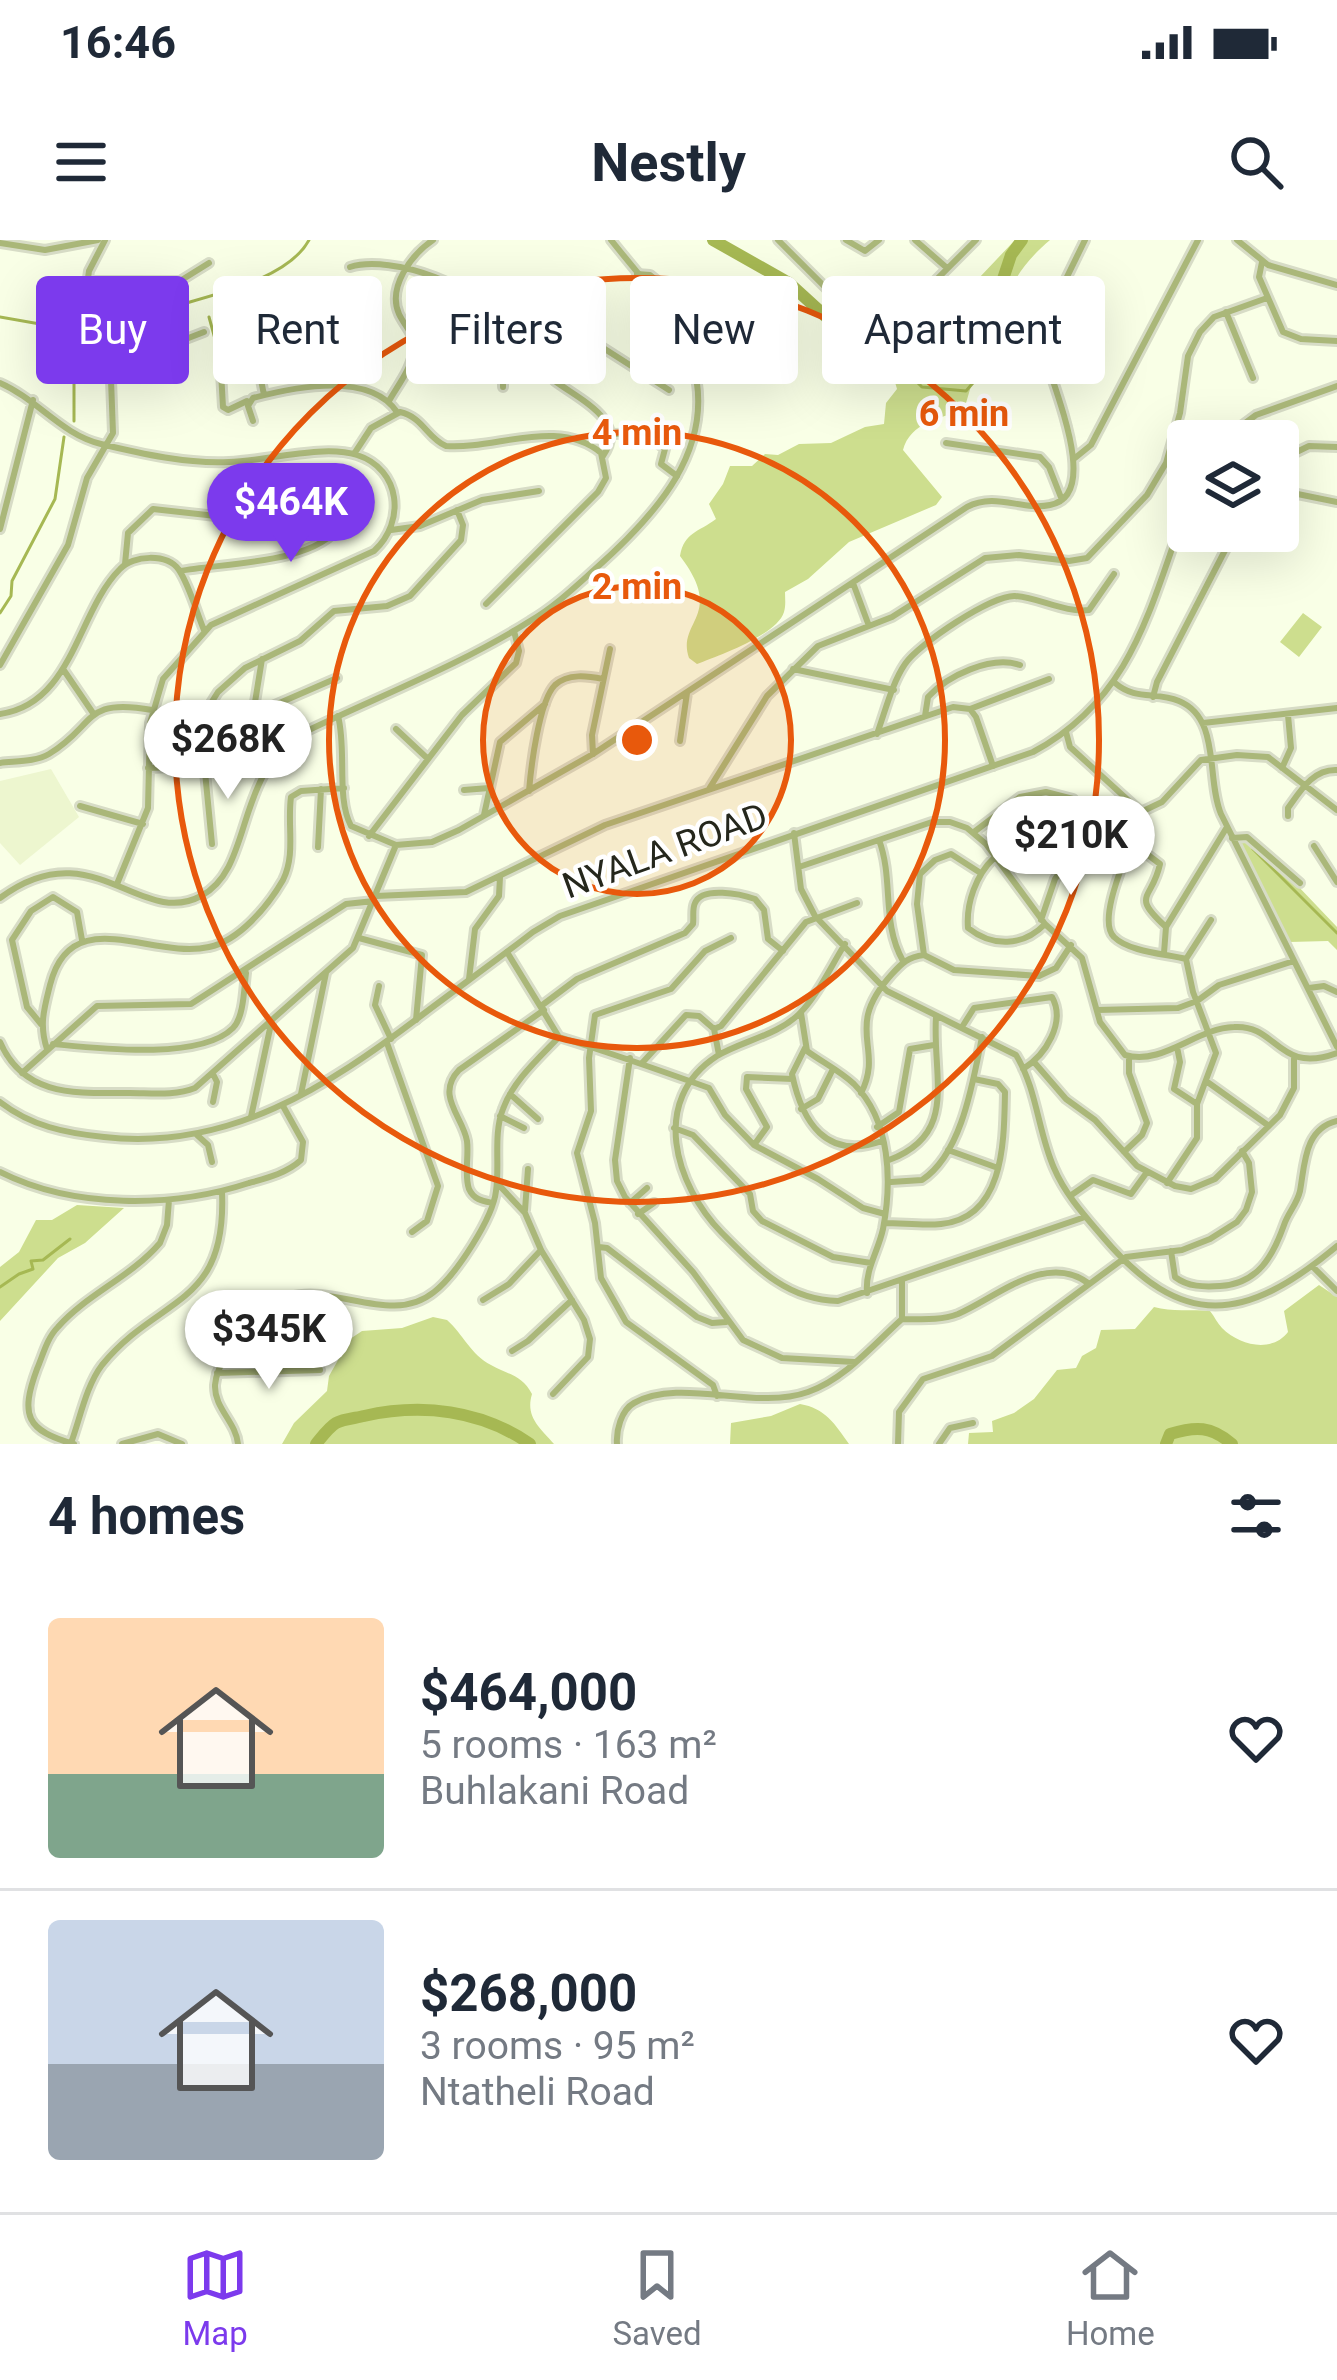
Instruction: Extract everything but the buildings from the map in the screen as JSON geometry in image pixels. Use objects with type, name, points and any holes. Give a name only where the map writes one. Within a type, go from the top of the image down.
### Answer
[{"type":"street","points":[[0,243],[45,250],[102,240]]},
{"type":"street","points":[[89,276],[102,240]]},
{"type":"street","points":[[389,401],[413,352],[412,335],[396,306],[398,290],[419,250],[433,240]]},
{"type":"street","points":[[0,898],[46,872],[78,874],[170,903],[191,901],[209,891],[226,869],[254,790],[271,759],[301,734],[514,631],[554,604],[644,526],[677,476],[695,431],[695,372],[681,333],[611,240]]},
{"type":"street","points":[[778,240],[852,314],[866,321],[893,320],[976,240]]},
{"type":"street","points":[[846,240],[865,251],[879,240]]},
{"type":"street","points":[[915,240],[947,268]]},
{"type":"street","points":[[338,716],[345,754],[347,821],[369,836],[396,845],[432,842],[593,754],[976,502],[1052,506],[1062,500],[1075,476],[1076,458],[1039,334],[1084,240]]},
{"type":"street","points":[[1076,458],[1091,445],[1198,240]]},
{"type":"street","points":[[1238,240],[1262,262],[1337,285]]},
{"type":"street","points":[[189,278],[209,262]]},
{"type":"street","points":[[350,267],[374,262],[425,276]]},
{"type":"street","points":[[1262,262],[1259,277],[1282,332],[1300,339],[1337,341]]},
{"type":"street","points":[[637,274],[651,276]]},
{"type":"street","points":[[709,789],[747,723],[793,668],[828,640],[892,617],[985,558],[1018,555],[1069,562],[1088,558],[1157,480],[1172,446],[1192,347],[1206,324],[1267,298]]},
{"type":"street","points":[[1226,312],[1253,378]]},
{"type":"street","points":[[189,338],[204,332]]},
{"type":"street","points":[[612,434],[596,411],[554,378],[555,369],[578,350],[597,344],[669,390]]},
{"type":"street","points":[[264,395],[259,370],[251,363],[221,372],[228,410],[264,395],[349,387],[389,401],[398,412],[419,419],[443,445],[559,436],[586,442],[603,456]]},
{"type":"street","points":[[0,383],[33,400],[72,432],[107,446],[218,462],[354,454],[374,464],[389,481],[396,508],[391,530],[380,546],[224,617],[204,630],[163,679],[152,710],[148,808],[117,884]]},
{"type":"street","points":[[0,665],[68,545],[87,478],[107,446],[114,423],[111,384]]},
{"type":"street","points":[[1249,420],[1337,386]]},
{"type":"street","points":[[0,529],[33,400]]},
{"type":"street","points":[[250,400],[253,421]]},
{"type":"street","points":[[354,454],[371,428],[398,412]]},
{"type":"street","points":[[612,434],[645,433],[665,449],[662,464],[677,476]]},
{"type":"street","points":[[486,604],[598,492],[606,478],[603,456],[612,434]]},
{"type":"street","points":[[946,443],[1040,458],[1049,467],[1062,500]]},
{"type":"street","points":[[1299,451],[1309,446],[1337,447]]},
{"type":"street","points":[[0,491],[11,494]]},
{"type":"street","points":[[391,530],[414,528],[482,500],[539,491]]},
{"type":"street","points":[[1299,494],[1337,502]]},
{"type":"street","points":[[0,714],[26,707],[63,669],[125,564],[131,528],[157,508],[216,516],[318,506],[338,515],[339,526],[333,535],[287,555],[180,572]]},
{"type":"street","points":[[212,844],[201,766],[204,719],[211,702],[235,675],[300,641],[334,610],[387,607],[410,596],[461,540],[463,525],[457,510]]},
{"type":"street","name":"NYALA ROAD","points":[[0,1102],[32,1122],[74,1134],[132,1140],[197,1136],[283,1106],[389,1042],[533,932],[573,910],[1033,752],[1066,732],[1115,682],[1134,647],[1170,552]]},
{"type":"street","points":[[1153,697],[1156,682],[1224,552]]},
{"type":"street","points":[[125,564],[161,559],[180,572],[204,630]]},
{"type":"street","points":[[877,734],[910,657],[989,602],[1015,596],[1084,611],[1092,607],[1114,574]]},
{"type":"street","points":[[853,583],[869,626]]},
{"type":"street","points":[[369,836],[462,715],[515,665],[519,651],[514,631]]},
{"type":"street","points":[[593,754],[592,735],[610,649]]},
{"type":"street","points":[[250,734],[262,659]]},
{"type":"street","points":[[925,716],[928,698],[952,678],[1000,662],[1020,665]]},
{"type":"street","points":[[793,668],[894,690]]},
{"type":"street","points":[[63,669],[93,713]]},
{"type":"street","points":[[529,791],[552,689],[575,676],[603,679]]},
{"type":"street","points":[[254,713],[337,678]]},
{"type":"street","points":[[22,1073],[97,1006],[191,1004],[346,904],[459,893],[590,831],[953,707],[970,710],[1049,679]]},
{"type":"street","points":[[799,867],[943,821],[974,832],[1043,922],[1071,945],[1084,963],[1104,1031],[1129,1057],[1144,1058],[1209,1033],[1246,1027],[1294,1059],[1320,1059],[1337,1050],[1215,800],[1203,723],[1181,701],[1131,694],[1115,682]]},
{"type":"street","points":[[680,741],[687,693]]},
{"type":"street","points":[[484,815],[500,742],[545,704]]},
{"type":"street","points":[[0,763],[48,754],[93,713],[118,706],[152,710]]},
{"type":"street","points":[[1203,723],[1337,708]]},
{"type":"street","points":[[970,710],[993,766]]},
{"type":"street","points":[[1282,768],[1291,748],[1288,715]]},
{"type":"street","points":[[396,729],[428,759]]},
{"type":"street","points":[[1066,732],[1070,747],[1142,812]]},
{"type":"street","points":[[1186,959],[1126,944],[1110,933],[1109,910],[1142,812],[1162,802],[1195,764],[1254,754],[1268,757],[1337,810]]},
{"type":"street","points":[[148,768],[201,766]]},
{"type":"street","points":[[1288,816],[1288,808],[1320,771],[1337,770]]},
{"type":"street","points":[[41,1024],[57,960],[68,947],[103,940],[201,949],[235,936],[286,872],[291,797],[301,791],[344,788]]},
{"type":"street","points":[[464,790],[489,788]]},
{"type":"street","points":[[318,847],[321,789]]},
{"type":"street","points":[[974,832],[1020,797],[1054,793],[1072,799],[1092,823],[1132,840],[1158,861],[1160,870],[1144,905],[1166,928]]},
{"type":"street","points":[[80,806],[143,824]]},
{"type":"street","points":[[988,822],[1072,857],[1105,857],[1124,864]]},
{"type":"street","points":[[1164,953],[1166,928],[1227,827]]},
{"type":"street","points":[[794,833],[803,895],[815,916],[882,985],[898,999],[1013,1052],[1023,1069],[1050,1159],[1070,1196],[1147,1283],[1169,1295],[1220,1305],[1258,1298],[1337,1246]]},
{"type":"street","points":[[1232,838],[1247,837],[1300,883]]},
{"type":"street","points":[[879,840],[885,857],[891,935],[903,962]]},
{"type":"street","points":[[0,1042],[22,1073],[50,1090],[183,1093],[213,1074],[326,973],[358,938],[396,845]]},
{"type":"street","points":[[1314,846],[1337,882]]},
{"type":"street","points":[[924,955],[917,885],[924,869],[951,854],[980,872]]},
{"type":"street","points":[[994,857],[980,872],[967,919],[972,932],[991,942],[1029,939],[1043,922],[1054,879],[1072,857]]},
{"type":"street","points":[[469,979],[475,929],[499,896],[500,876]]},
{"type":"street","points":[[493,1203],[478,1199],[469,1188],[466,1136],[453,1115],[451,1081],[458,1070],[577,979],[685,933],[693,924],[696,899],[745,896],[759,902],[768,939],[783,951]]},
{"type":"street","points":[[50,1046],[27,1007],[12,944],[20,924],[45,898],[61,898],[77,912],[82,942]]},
{"type":"street","points":[[714,1029],[815,916],[857,903]]},
{"type":"street","points":[[1167,1183],[1197,1138],[1197,1104],[1216,1053],[1186,959],[1211,920]]},
{"type":"street","points":[[358,938],[422,955],[416,1020]]},
{"type":"street","points":[[717,1396],[713,1385],[622,1318],[601,1278],[596,1223],[578,1153],[591,1111],[590,1046],[596,1014],[671,989],[705,951],[731,938]]},
{"type":"street","points":[[845,944],[801,1013],[719,1055],[691,1081],[674,1128],[678,1161],[700,1208],[776,1284],[815,1300],[838,1301],[1085,1217]]},
{"type":"street","points":[[861,1093],[868,1072],[864,1022],[882,985],[903,962],[924,955],[958,970],[1039,976],[1056,968],[1071,945]]},
{"type":"street","points":[[507,952],[559,1036],[643,1061],[658,1072],[711,1089],[725,1115],[754,1145],[885,1218],[943,1224],[964,1217],[984,1202],[998,1168],[1005,1092],[998,1084],[974,1079]]},
{"type":"street","points":[[1096,1010],[1170,1009],[1197,1001],[1219,985],[1294,961]]},
{"type":"street","points":[[50,1046],[160,1051],[225,1033],[238,1021],[247,970]]},
{"type":"street","points":[[300,1097],[326,973]]},
{"type":"street","points":[[379,986],[375,1005],[438,1186],[428,1219],[412,1232]]},
{"type":"street","points":[[1309,988],[1324,986],[1337,992]]},
{"type":"street","points":[[962,1028],[974,1008],[1049,996],[1057,1004],[1054,1029],[1045,1050],[1023,1069]]},
{"type":"street","points":[[801,1013],[806,1048],[861,1093],[889,1160],[891,1182],[867,1293]]},
{"type":"street","points":[[643,1061],[686,1015],[698,1016],[714,1029],[719,1055]]},
{"type":"street","points":[[889,1160],[916,1148],[932,1130],[937,1105],[936,1018]]},
{"type":"street","points":[[250,1120],[271,1021]]},
{"type":"street","points":[[238,1444],[217,1400],[217,1373],[238,1340],[288,1298],[324,1296],[386,1305],[432,1294],[463,1258],[493,1203],[500,1116],[510,1094],[559,1036]]},
{"type":"street","points":[[891,1182],[925,1178],[948,1150],[968,1103],[982,1037]]},
{"type":"street","points":[[877,1127],[899,1112],[910,1049],[935,1045]]},
{"type":"street","points":[[1177,1047],[1180,1062],[1174,1088],[1197,1104]]},
{"type":"street","points":[[806,1048],[794,1064],[793,1079],[801,1109],[815,1129],[835,1142],[863,1146],[882,1141]]},
{"type":"street","points":[[1124,1152],[1142,1136],[1147,1123],[1128,1068],[1129,1057]]},
{"type":"street","points":[[630,1058],[615,1160],[619,1186],[638,1214],[693,1272],[743,1340],[775,1356],[854,1362]]},
{"type":"street","points":[[1034,1062],[1066,1099],[1147,1172],[1185,1189],[1206,1185],[1269,1126],[1289,1101],[1296,1075],[1294,1059]]},
{"type":"street","points":[[801,1109],[818,1099],[832,1069]]},
{"type":"street","points":[[213,1074],[217,1082],[213,1102]]},
{"type":"street","points":[[754,1145],[767,1124],[746,1089],[747,1077],[793,1079]]},
{"type":"street","points":[[1206,1081],[1269,1126]]},
{"type":"street","points":[[510,1094],[538,1119]]},
{"type":"street","points":[[0,1172],[61,1192],[169,1200],[222,1191],[275,1175],[301,1160],[302,1142],[283,1106]]},
{"type":"street","points":[[500,1116],[524,1128]]},
{"type":"street","points":[[1172,1251],[1175,1277],[1190,1285],[1232,1285],[1266,1264],[1296,1203],[1301,1166],[1313,1139],[1324,1126],[1337,1121]]},
{"type":"street","points":[[674,1128],[693,1135],[753,1198],[754,1215],[833,1257],[871,1263]]},
{"type":"street","points":[[197,1136],[208,1145],[212,1162]]},
{"type":"street","points":[[948,1150],[998,1168]]},
{"type":"street","points":[[898,1444],[899,1412],[923,1379],[992,1356],[1121,1259],[1210,1239],[1243,1215],[1252,1182],[1242,1151]]},
{"type":"street","points":[[525,1214],[528,1169]]},
{"type":"street","points":[[1070,1196],[1093,1180],[1131,1194],[1147,1172]]},
{"type":"street","points":[[496,1183],[525,1214],[586,1325],[590,1352],[553,1394]]},
{"type":"street","points":[[630,1203],[647,1188]]},
{"type":"street","points":[[169,1200],[160,1243],[59,1325],[27,1398],[29,1417],[38,1430],[73,1443],[100,1368],[192,1292],[212,1264],[221,1237],[222,1191]]},
{"type":"street","points":[[638,1214],[655,1203]]},
{"type":"street","points":[[597,1247],[608,1249],[697,1317],[726,1322]]},
{"type":"street","points":[[483,1300],[509,1284],[541,1250]]},
{"type":"street","points":[[1312,1266],[1337,1291]]},
{"type":"street","points":[[617,1444],[618,1429],[635,1402],[673,1395],[792,1397],[825,1385],[902,1319],[957,1314],[1019,1282],[1048,1273],[1069,1274],[1088,1282]]},
{"type":"street","points":[[902,1281],[902,1319]]},
{"type":"street","points":[[512,1351],[572,1300]]},
{"type":"street","points":[[266,1371],[296,1343],[330,1334]]},
{"type":"street","points":[[217,1373],[320,1370]]},
{"type":"street","points":[[939,1444],[950,1428],[974,1423]]},
{"type":"street","points":[[122,1444],[158,1434],[182,1444]]},
{"type":"shaded area","points":[[51,769],[79,817],[20,865],[0,843],[0,781]]},
{"type":"green space","points":[[1015,240],[1050,240],[1018,276],[981,276]]},
{"type":"green space","points":[[896,384],[972,384],[964,410],[919,428],[903,450],[942,497],[936,505],[849,542],[808,579],[785,592],[779,621],[759,636],[697,664],[689,658],[687,645],[700,605],[699,592],[680,556],[689,537],[716,519],[709,504],[730,466],[752,466],[765,454],[778,455],[799,444],[831,443],[884,424],[886,403]]},
{"type":"green space","points":[[1303,613],[1322,627],[1299,657],[1280,642]]},
{"type":"green space","points":[[1237,841],[1246,841],[1296,884],[1337,927],[1337,950],[1328,941],[1289,942]]},
{"type":"green space","points":[[77,1205],[124,1208],[85,1243],[58,1258],[0,1321],[0,1267],[19,1252],[36,1220],[52,1220]]},
{"type":"green space","points":[[1319,1285],[1337,1297],[1337,1444],[968,1444],[969,1433],[993,1432],[992,1421],[1034,1399],[1057,1370],[1076,1368],[1082,1356],[1096,1348],[1101,1330],[1135,1329],[1154,1307],[1210,1311],[1229,1334],[1265,1345],[1288,1332],[1284,1311]]},
{"type":"green space","points":[[433,1317],[447,1320],[484,1361],[524,1383],[532,1394],[532,1416],[554,1444],[282,1444],[294,1423],[327,1391],[329,1376],[350,1339],[362,1331],[402,1328]]},
{"type":"green space","points":[[800,1404],[823,1413],[849,1444],[730,1444],[731,1423],[771,1416]]},
{"type":"waterway","points":[[189,302],[262,278],[298,255],[309,240]]},
{"type":"waterway","points":[[713,240],[789,283],[880,366],[905,377],[921,375],[940,364],[992,312],[1011,255],[1022,240]]},
{"type":"waterway","points":[[0,317],[36,323]]},
{"type":"waterway","points":[[209,317],[213,332]]},
{"type":"waterway","points":[[74,384],[74,421]]},
{"type":"waterway","points":[[919,384],[966,391],[972,384]]},
{"type":"waterway","points":[[0,613],[55,499],[64,437]]},
{"type":"waterway","points":[[1253,849],[1337,933]]},
{"type":"waterway","points":[[0,1287],[33,1269],[31,1261],[43,1260],[70,1239]]},
{"type":"waterway","points":[[316,1444],[339,1422],[408,1410],[471,1417],[530,1444]]},
{"type":"waterway","points":[[1166,1444],[1170,1434],[1196,1429],[1232,1444]]}]
